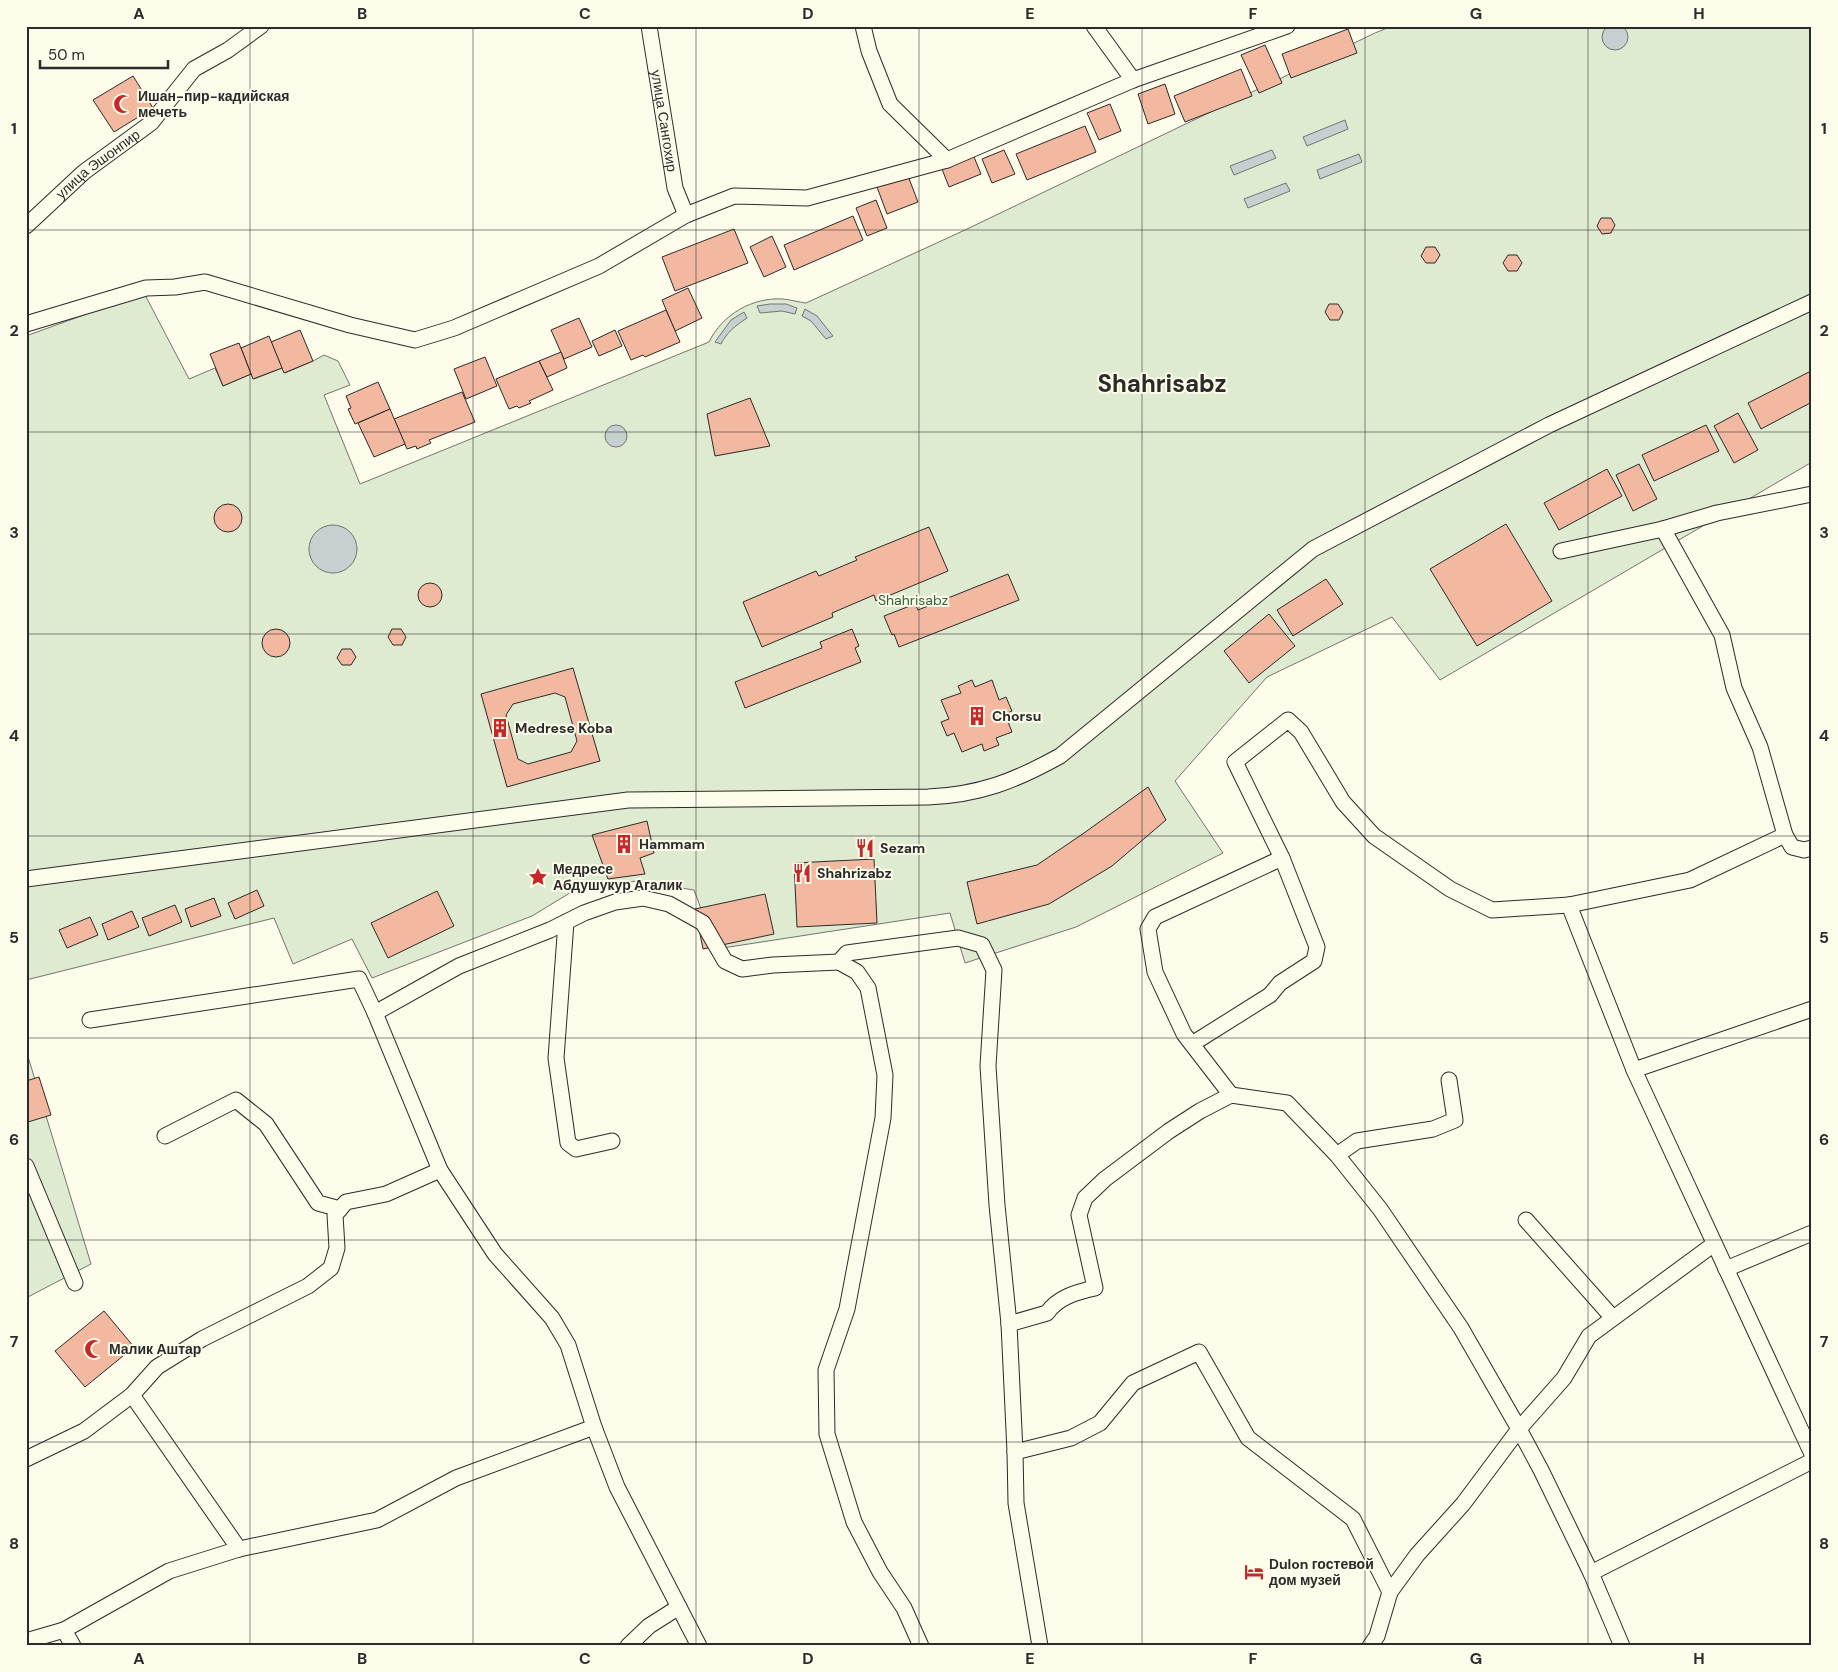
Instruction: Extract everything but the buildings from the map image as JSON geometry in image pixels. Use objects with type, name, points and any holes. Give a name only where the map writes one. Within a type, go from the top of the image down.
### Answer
[{"type":"street","name":"улица Эшонпир","points":[[26,226],[84,172],[151,123],[194,69],[228,50],[261,26]]},
{"type":"street","name":"улица Сангохир","points":[[648,26],[675,188],[686,215]]},
{"type":"street","points":[[863,26],[868,51],[890,104],[946,160]]},
{"type":"street","points":[[1094,26],[1133,80]]},
{"type":"street","points":[[26,324],[146,288],[175,287],[205,282],[350,325],[415,340],[454,328],[598,266],[686,215],[734,196],[807,198],[946,160],[1133,80],[1287,26]]},
{"type":"street","points":[[26,879],[628,800],[957,796],[998,786],[1030,773],[1060,756],[1313,548],[1549,425],[1812,302]]},
{"type":"street","points":[[1561,551],[1663,529],[1717,513],[1812,494]]},
{"type":"street","points":[[1663,529],[1722,635],[1734,688],[1760,748],[1785,835],[1792,847],[1804,850],[1812,848]]},
{"type":"street","points":[[1192,1044],[1270,995],[1280,983],[1314,961],[1317,947],[1282,858],[1235,762],[1288,720],[1301,732],[1343,802],[1374,836],[1450,889],[1492,910],[1569,905],[1690,880],[1785,835]]},
{"type":"street","points":[[1231,1095],[1184,1034],[1155,972],[1148,929],[1155,917],[1282,858]]},
{"type":"street","points":[[375,1013],[459,966],[550,930],[584,913],[616,902],[644,898],[669,904],[703,923],[725,961],[742,969],[773,965],[839,962],[857,972],[868,988],[885,1075],[883,1118],[847,1309],[826,1370],[827,1434],[854,1522],[880,1572],[904,1608],[921,1646]]},
{"type":"street","points":[[1569,905],[1634,1070],[1812,1454]]},
{"type":"street","points":[[566,922],[556,1058],[568,1143],[576,1149],[612,1140]]},
{"type":"street","points":[[839,962],[847,953],[958,938],[982,945],[994,970],[988,1066],[997,1205],[1009,1324],[1016,1503],[1040,1646]]},
{"type":"street","points":[[90,1020],[359,979],[440,1170],[495,1254],[552,1318],[568,1345],[594,1427],[617,1486],[699,1646]]},
{"type":"street","points":[[1634,1070],[1812,1010]]},
{"type":"street","points":[[1337,1155],[1357,1140],[1434,1129],[1455,1120],[1449,1080]]},
{"type":"street","points":[[1009,1324],[1047,1313],[1053,1305],[1075,1293],[1095,1288],[1079,1215],[1084,1198],[1105,1179],[1169,1131],[1200,1111],[1231,1095],[1287,1102],[1337,1155],[1380,1209],[1461,1328],[1541,1470],[1591,1573],[1622,1646]]},
{"type":"street","points":[[166,1136],[236,1100],[266,1124],[318,1203],[340,1209]]},
{"type":"street","points":[[26,1166],[75,1283]]},
{"type":"street","points":[[26,1459],[84,1431],[132,1395],[157,1368],[202,1339],[308,1286],[331,1268],[337,1248],[335,1215],[346,1202],[386,1194],[440,1170]]},
{"type":"street","points":[[1526,1220],[1613,1318]]},
{"type":"street","points":[[1726,1269],[1812,1233]]},
{"type":"street","points":[[1370,1646],[1378,1636],[1390,1592],[1416,1555],[1463,1504],[1519,1429],[1564,1378],[1589,1336],[1714,1244]]},
{"type":"street","points":[[1015,1452],[1071,1438],[1100,1423],[1134,1383],[1199,1352],[1248,1438],[1353,1519],[1390,1592]]},
{"type":"street","points":[[132,1395],[238,1549]]},
{"type":"street","points":[[26,1642],[64,1630],[169,1571],[238,1549],[377,1520],[456,1478],[594,1427]]},
{"type":"street","points":[[1591,1573],[1812,1461]]},
{"type":"street","points":[[628,1646],[649,1626],[679,1607]]},
{"type":"street","points":[[64,1630],[73,1646]]},
{"type":"green space","name":"Shahrisabz","points":[[1392,26],[1812,26],[1812,462],[1440,680],[1392,617],[1267,677],[1175,781],[1223,853],[1076,927],[965,963],[950,913],[716,949],[694,890],[636,881],[601,888],[583,885],[532,916],[372,978],[352,939],[293,964],[274,918],[26,980],[26,336],[144,293],[189,379],[215,368],[223,386],[251,374],[254,379],[282,368],[285,373],[324,355],[338,361],[350,385],[324,395],[360,484],[709,342],[715,332],[730,316],[749,305],[771,299],[806,303],[965,230]]},
{"type":"green space","points":[[26,1050],[91,1264],[26,1298]]},
{"type":"shaded area","points":[[1615,24],[1624,28],[1628,37],[1624,46],[1615,50],[1606,46],[1602,37],[1606,28]]},
{"type":"shaded area","points":[[1345,120],[1348,129],[1307,146],[1303,137]]},
{"type":"shaded area","points":[[1272,150],[1276,158],[1234,175],[1230,166]]},
{"type":"shaded area","points":[[1359,154],[1362,162],[1320,179],[1317,170]]},
{"type":"shaded area","points":[[1286,183],[1290,191],[1248,208],[1244,199]]},
{"type":"shaded area","points":[[786,304],[797,308],[795,314],[782,311],[760,313],[757,306]]},
{"type":"shaded area","points":[[805,309],[817,316],[833,336],[826,339],[811,321],[802,316]]},
{"type":"shaded area","points":[[744,312],[747,318],[726,336],[721,344],[715,342],[731,320]]},
{"type":"shaded area","points":[[616,425],[624,428],[627,436],[624,444],[616,447],[608,444],[605,436],[608,428]]},
{"type":"shaded area","points":[[328,525],[338,525],[350,532],[357,544],[357,554],[350,566],[338,573],[328,573],[320,569],[313,562],[309,554],[309,544],[313,536],[320,529]]},
{"type":"place","name":"Ишан-пир-кадийская мечеть","points":[[123,104]]},
{"type":"place","name":"Chorsu","points":[[977,716]]},
{"type":"place","name":"Medrese Koba","points":[[500,728]]},
{"type":"place","name":"Hammam","points":[[624,844]]},
{"type":"place","name":"Sezam","points":[[865,848]]},
{"type":"place","name":"Shahrizabz","points":[[802,873]]},
{"type":"place","name":"Медресе Абдушукур Агалик","points":[[538,877]]},
{"type":"place","name":"Малик Аштар","points":[[94,1349]]},
{"type":"place","name":"Dulon гостевой дом музей","points":[[1254,1572]]},
{"type":"district","name":"Shahrisabz","points":[[1162,384]]}]
